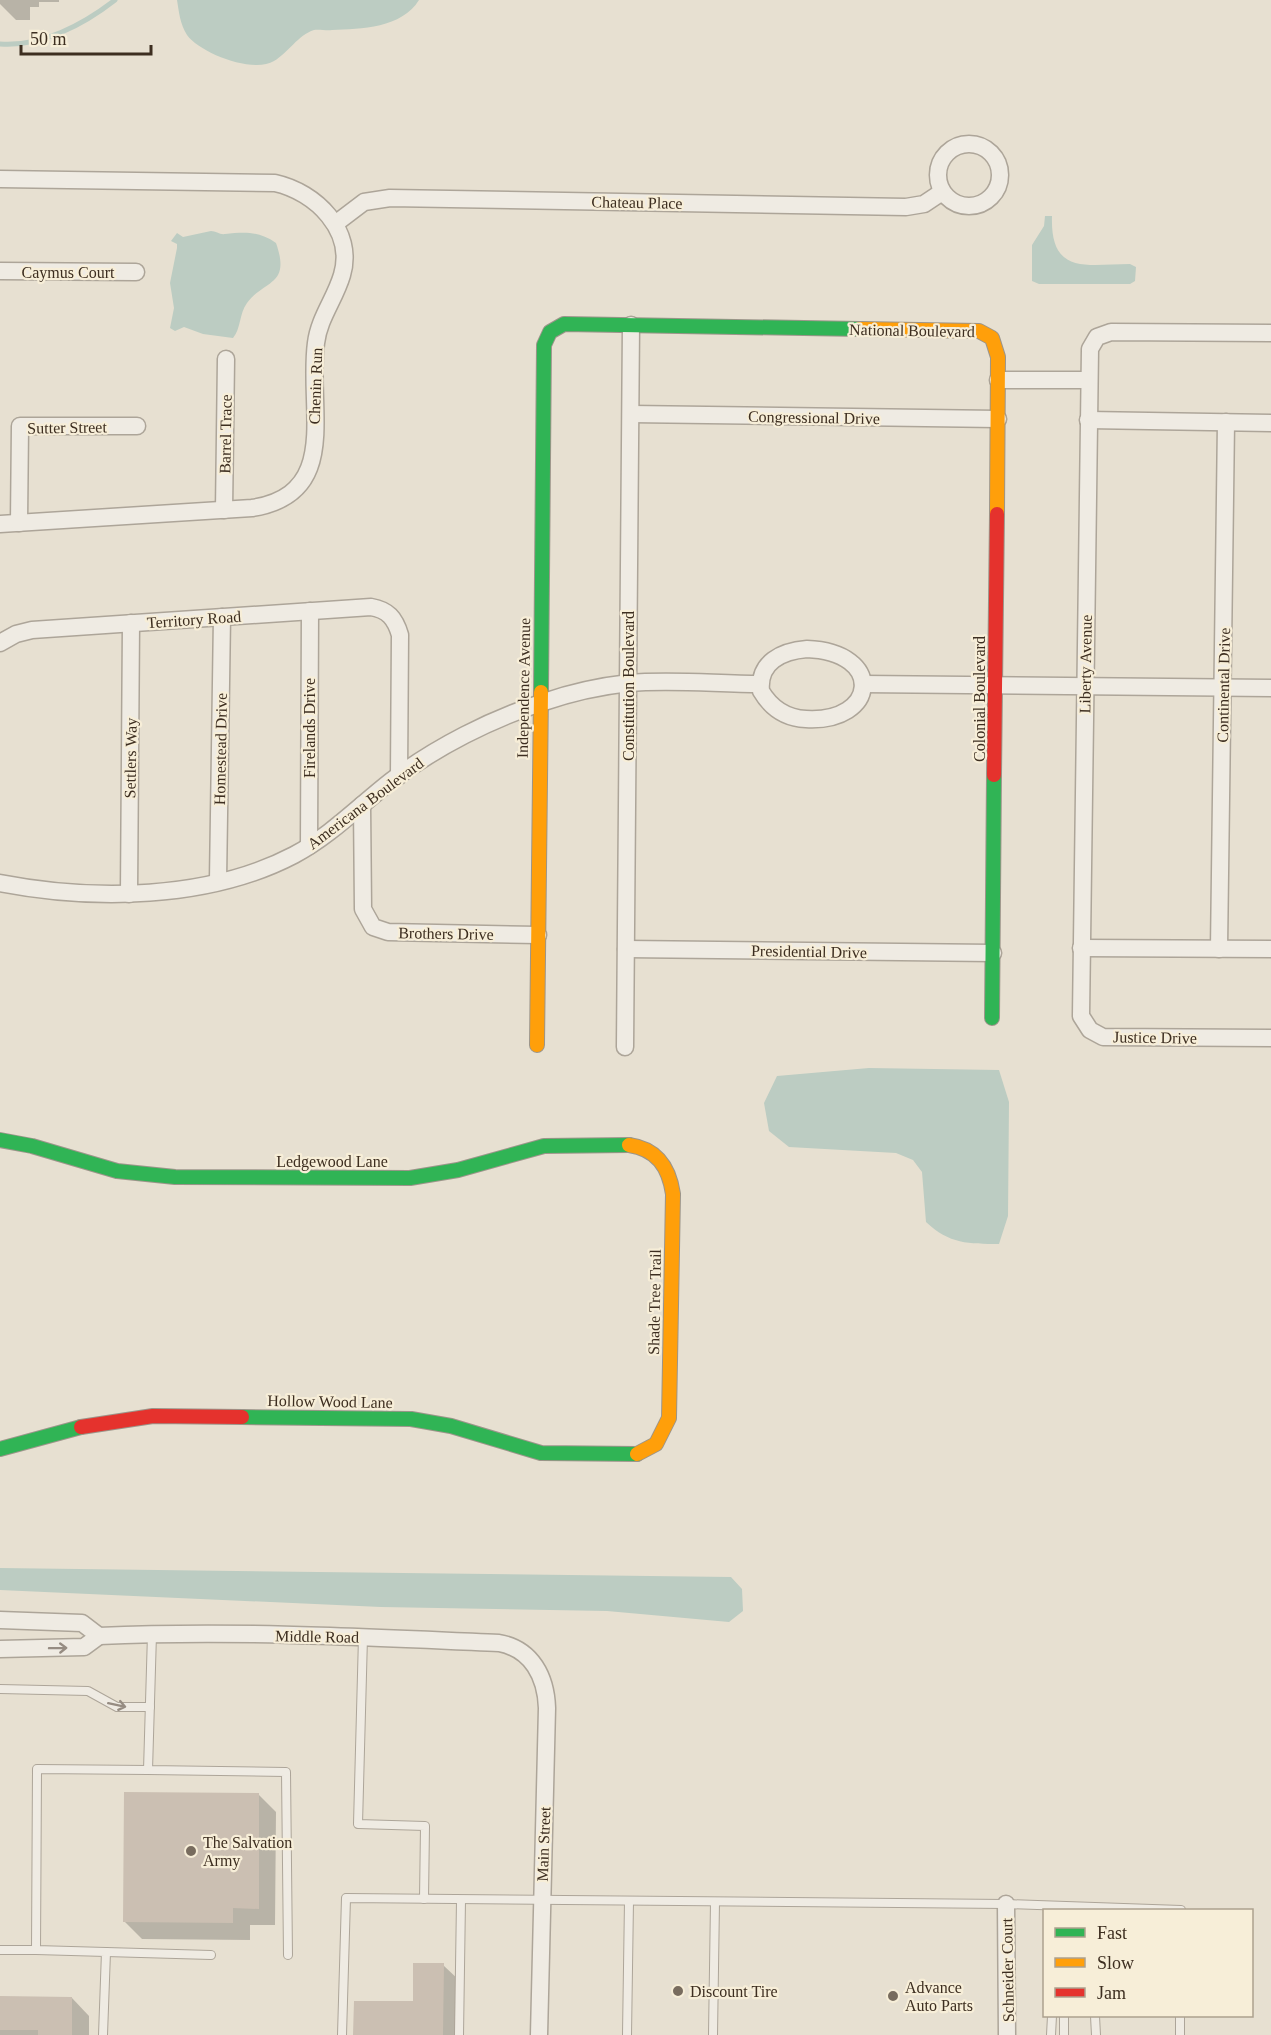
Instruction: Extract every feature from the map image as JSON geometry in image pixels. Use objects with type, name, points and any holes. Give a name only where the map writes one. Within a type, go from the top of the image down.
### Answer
[{"type":"street","name":"Chenin Run","points":[[0,179],[275,183],[311,199],[325,210],[341,238],[345,261],[339,285],[317,337],[313,461],[298,489],[281,501],[224,510],[0,524]]},
{"type":"street","name":"Chateau Place","points":[[334,224],[364,202],[390,198],[906,207],[924,204],[942,192]]},
{"type":"street","name":"Caymus Court","points":[[0,271],[136,272]]},
{"type":"street","name":"National Boulevard","points":[[550,332],[564,324],[979,331],[991,336],[998,347],[998,380]]},
{"type":"street","name":"Constitution Boulevard","points":[[626,1047],[631,325]]},
{"type":"street","name":"Independence Avenue","points":[[537,1045],[544,345],[550,332]]},
{"type":"street","points":[[998,380],[1088,380],[1090,349],[1094,340],[1103,333],[1271,333]]},
{"type":"street","name":"Barrel Trace","points":[[224,510],[226,359]]},
{"type":"street","name":"Colonial Boulevard","points":[[992,1018],[998,380]]},
{"type":"street","name":"Liberty Avenue","points":[[1081,948],[1088,380]]},
{"type":"street","name":"Congressional Drive","points":[[631,414],[998,419]]},
{"type":"street","points":[[1088,420],[1271,423]]},
{"type":"street","name":"Continental Drive","points":[[1219,949],[1226,422]]},
{"type":"street","name":"Sutter Street","points":[[19,523],[20,426],[137,426]]},
{"type":"street","name":"Territory Road","points":[[0,643],[27,631],[371,607],[390,614],[400,635],[399,776]]},
{"type":"street","name":"Firelands Drive","points":[[309,846],[310,611]]},
{"type":"street","name":"Homestead Drive","points":[[218,881],[222,617]]},
{"type":"street","name":"Settlers Way","points":[[129,894],[131,623]]},
{"type":"street","points":[[807,649],[827,650],[844,656],[857,668],[863,684],[859,698],[849,709],[834,717],[810,719],[792,717],[776,710],[765,698],[760,684],[762,674],[770,662],[788,652],[807,649]]},
{"type":"street","name":"Americana Boulevard","points":[[0,883],[83,894],[129,894],[164,891],[218,881],[272,865],[309,846],[399,776],[477,730],[539,704],[628,683],[760,684]]},
{"type":"street","points":[[863,684],[1271,688]]},
{"type":"street","name":"Brothers Drive","points":[[362,805],[363,909],[373,927],[388,932],[538,935]]},
{"type":"street","points":[[1081,948],[1271,949]]},
{"type":"street","name":"Justice Drive","points":[[1081,948],[1081,1016],[1087,1026],[1099,1036],[1271,1038]]},
{"type":"street","name":"Presidential Drive","points":[[626,949],[993,952]]},
{"type":"street","name":"Ledgewood Lane","points":[[0,1140],[21,1143],[117,1171],[175,1177],[410,1178],[458,1170],[533,1148],[554,1145],[636,1146],[650,1150],[660,1160]]},
{"type":"street","name":"Shade Tree Trail","points":[[656,1444],[669,1418],[673,1205],[670,1175],[660,1160]]},
{"type":"street","name":"Hollow Wood Lane","points":[[0,1449],[111,1421],[161,1415],[411,1419],[451,1426],[548,1454],[634,1455],[656,1444]]},
{"type":"street","name":"Middle Road","points":[[0,1620],[82,1623],[99,1636]]},
{"type":"street","name":"Middle Road","points":[[0,1649],[84,1647],[99,1636],[152,1634],[363,1637],[499,1643],[511,1645],[530,1658]]},
{"type":"street","name":"Main Street","points":[[530,1658],[546,1689],[539,2035]]},
{"type":"street","name":"Schneider Court","points":[[1006,1904],[1007,2035]]},
{"type":"lane","points":[[148,1770],[152,1634]]},
{"type":"lane","points":[[363,1637],[358,1824],[424,1826],[424,1899]]},
{"type":"lane","points":[[0,1689],[88,1691],[117,1707],[150,1707]]},
{"type":"lane","points":[[36,1950],[37,1769],[286,1772],[288,1955]]},
{"type":"lane","points":[[342,2035],[346,1898],[1006,1904],[1098,1909]]},
{"type":"lane","points":[[459,2035],[461,1900]]},
{"type":"lane","points":[[627,2035],[629,1901]]},
{"type":"lane","points":[[713,2035],[715,1902]]},
{"type":"lane","points":[[0,1950],[211,1955]]},
{"type":"lane","points":[[104,2035],[106,1952]]},
{"type":"lane","points":[[1051,2035],[1052,2017]]},
{"type":"lane","points":[[1064,2017],[1064,2035]]},
{"type":"lane","points":[[1095,2017],[1096,2035]]},
{"type":"lane","points":[[1180,2017],[1180,2035]]},
{"type":"shaded area","points":[[177,0],[419,0],[412,9],[392,22],[355,29],[308,32],[274,61],[253,65],[215,55],[194,42],[183,27]]},
{"type":"shaded area","points":[[1045,216],[1052,216],[1053,235],[1057,249],[1064,258],[1086,265],[1130,264],[1136,267],[1135,281],[1130,284],[1039,284],[1032,281],[1032,245],[1044,226]]},
{"type":"shaded area","points":[[211,231],[223,234],[245,233],[264,236],[276,243],[280,257],[278,275],[247,303],[233,338],[203,334],[184,327],[175,331],[170,328],[174,308],[170,283],[177,248],[177,244],[171,241],[177,233],[183,237]]},
{"type":"shaded area","points":[[869,1068],[999,1070],[1009,1102],[1008,1216],[999,1244],[978,1244],[951,1239],[926,1222],[922,1172],[913,1160],[896,1153],[789,1147],[769,1131],[764,1103],[777,1076]]},
{"type":"shaded area","points":[[0,1568],[731,1577],[742,1589],[743,1611],[729,1622],[607,1611],[381,1607],[0,1590]]},
{"type":"building","name":"The Salvation Army","points":[[124,1792],[259,1793],[259,1909],[233,1908],[233,1923],[123,1922]]},
{"type":"building","points":[[413,1963],[444,1963],[443,2035],[353,2035],[354,2001],[413,2001]]},
{"type":"building","points":[[0,1996],[72,1997],[72,2035],[38,2035],[38,2030],[0,2030]]},
{"type":"waterway","points":[[0,44],[31,42],[46,38],[75,26],[115,0]]},
{"type":"traffic: fast","points":[[541,692],[544,345],[550,332],[564,324],[860,329]]},
{"type":"traffic: fast","points":[[992,1018],[994,775]]},
{"type":"traffic: fast","points":[[0,1140],[32,1146],[117,1171],[175,1177],[410,1178],[458,1170],[544,1146],[629,1145]]},
{"type":"traffic: fast","points":[[242,1417],[411,1419],[451,1426],[541,1453],[637,1454]]},
{"type":"traffic: fast","points":[[0,1449],[81,1427]]},
{"type":"traffic: slow","points":[[860,329],[979,331],[992,338],[998,357],[997,514]]},
{"type":"traffic: slow","points":[[537,1045],[541,692]]},
{"type":"traffic: slow","points":[[629,1145],[647,1151],[660,1161],[665,1168],[673,1194],[669,1418],[656,1444],[637,1454]]},
{"type":"traffic: jam","points":[[994,775],[997,514]]},
{"type":"traffic: jam","points":[[81,1427],[153,1416],[242,1417]]},
{"type":"place","name":"The Salvation Army","points":[[191,1851]]},
{"type":"place","name":"Discount Tire","points":[[678,1991]]},
{"type":"place","name":"Advance Auto Parts","points":[[893,1996]]}]
